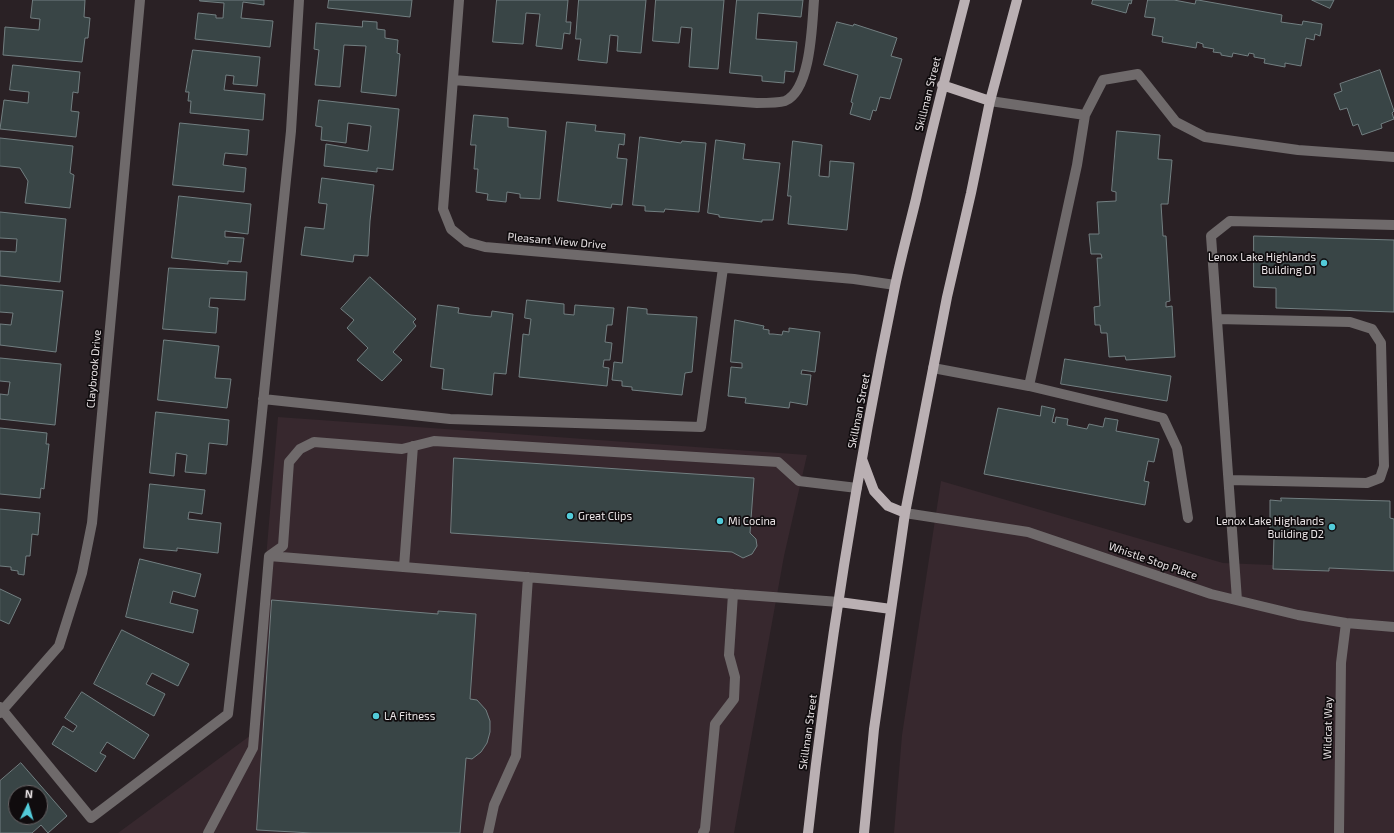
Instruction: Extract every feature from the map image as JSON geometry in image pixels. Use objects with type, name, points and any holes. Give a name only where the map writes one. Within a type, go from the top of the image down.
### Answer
[{"type":"main road","name":"Skillman Street","points":[[808,833],[816,763],[839,602],[862,459],[895,285],[942,85],[965,0]]},
{"type":"main road","points":[[864,833],[874,729],[905,513],[947,297],[990,101],[1017,0]]},
{"type":"main road","points":[[942,85],[990,101]]},
{"type":"main road","points":[[862,459],[874,491],[888,506],[905,513]]},
{"type":"main road","points":[[839,602],[891,609]]},
{"type":"street","name":"Claybrook Drive","points":[[1,710],[58,646],[82,573],[92,523],[140,0]]},
{"type":"street","points":[[1,710],[91,818],[228,714],[291,131],[299,0]]},
{"type":"street","name":"Pleasant View Drive","points":[[459,0],[443,209],[451,229],[466,242],[485,247],[854,279],[895,285]]},
{"type":"street","points":[[453,80],[757,104],[785,101],[797,92],[807,66],[814,0]]},
{"type":"street","points":[[1029,386],[1077,165],[1085,115],[1103,80],[1138,74],[1176,122],[1205,137],[1298,150],[1394,157]]},
{"type":"street","points":[[990,101],[1085,115]]},
{"type":"street","points":[[1237,600],[1212,236],[1230,221],[1394,225]]},
{"type":"street","points":[[263,399],[450,419],[701,427],[723,268]]},
{"type":"street","points":[[1217,319],[1350,322],[1372,329],[1381,343],[1384,466],[1380,478],[1367,483],[1229,480]]},
{"type":"street","points":[[933,368],[1029,386],[1163,418],[1177,448],[1188,518]]},
{"type":"street","points":[[208,833],[253,748],[269,556],[283,546],[289,462],[300,449],[314,442],[402,449],[434,441],[778,462],[799,481],[857,488]]},
{"type":"street","points":[[404,567],[413,446]]},
{"type":"street","name":"Whistle Stop Place","points":[[905,513],[1028,532],[1211,594],[1298,615],[1346,623],[1394,627]]},
{"type":"street","points":[[269,556],[839,602]]},
{"type":"street","points":[[488,833],[494,805],[516,756],[528,577]]},
{"type":"street","points":[[703,833],[706,829],[715,724],[734,699],[735,678],[729,654],[733,594]]},
{"type":"street","name":"Wildcat Way","points":[[1339,833],[1341,663],[1346,623]]},
{"type":"shaded area","points":[[278,417],[807,455],[784,556],[734,833],[118,833],[251,735]]},
{"type":"shaded area","points":[[941,481],[1223,563],[1394,570],[1394,833],[894,833],[902,735]]},
{"type":"building","points":[[33,0],[85,0],[84,17],[90,18],[88,38],[85,38],[82,62],[3,55],[5,27],[39,30],[40,19],[31,18]]},
{"type":"building","points":[[200,0],[264,0],[264,5],[243,2],[241,18],[273,21],[270,47],[195,39],[198,13],[216,15],[216,18],[223,18],[224,3]]},
{"type":"building","points":[[329,0],[412,0],[410,17],[328,8]]},
{"type":"building","points":[[497,0],[568,0],[566,22],[571,22],[570,34],[564,33],[562,49],[536,46],[540,14],[526,13],[523,44],[493,42]]},
{"type":"building","points":[[579,0],[646,0],[641,53],[617,51],[618,36],[610,35],[607,63],[578,60],[581,39],[576,39]]},
{"type":"building","points":[[656,0],[724,0],[718,69],[689,67],[692,28],[681,27],[679,43],[653,41]]},
{"type":"building","points":[[737,0],[803,0],[801,17],[758,13],[756,39],[797,42],[794,72],[785,71],[784,83],[762,81],[762,76],[730,73]]},
{"type":"building","points":[[1093,0],[1132,0],[1131,4],[1129,3],[1126,13],[1092,4]]},
{"type":"building","points":[[1148,0],[1174,0],[1195,4],[1196,0],[1198,0],[1282,15],[1281,22],[1302,25],[1303,21],[1322,24],[1320,36],[1315,34],[1314,40],[1306,38],[1301,66],[1285,63],[1285,67],[1264,63],[1265,59],[1254,57],[1254,54],[1249,53],[1248,56],[1233,53],[1232,57],[1221,55],[1221,53],[1213,52],[1214,49],[1203,47],[1203,44],[1197,42],[1196,48],[1162,42],[1163,37],[1152,35],[1155,18],[1145,17]]},
{"type":"building","points":[[1312,0],[1334,0],[1330,8]]},
{"type":"building","points":[[363,21],[377,22],[377,29],[385,30],[385,38],[398,40],[397,53],[400,54],[396,96],[361,92],[366,46],[344,45],[340,87],[315,85],[319,50],[314,49],[316,23],[362,27]]},
{"type":"building","points":[[837,22],[853,26],[854,24],[897,38],[891,56],[902,59],[890,99],[880,97],[876,111],[873,110],[870,120],[850,114],[853,103],[851,102],[858,75],[824,65]]},
{"type":"building","points":[[193,50],[260,57],[257,86],[233,84],[234,76],[226,75],[224,90],[265,94],[263,120],[190,113],[191,101],[188,101],[189,92],[186,92]]},
{"type":"building","points":[[13,65],[80,72],[78,93],[73,92],[71,111],[79,112],[76,137],[0,129],[4,100],[28,103],[29,92],[10,90]]},
{"type":"building","points":[[1380,70],[1394,111],[1392,113],[1394,119],[1381,124],[1382,128],[1362,135],[1358,124],[1353,126],[1347,108],[1340,110],[1334,94],[1342,91],[1340,84]]},
{"type":"building","points":[[319,100],[399,109],[393,170],[377,168],[377,172],[324,166],[326,144],[368,151],[371,126],[348,123],[346,143],[321,140],[322,127],[316,126]]},
{"type":"building","points":[[474,115],[508,118],[508,127],[546,131],[540,199],[520,198],[520,194],[507,192],[506,202],[487,200],[488,194],[476,192],[478,169],[474,169],[476,145],[471,145]]},
{"type":"building","points":[[567,122],[596,125],[595,131],[625,134],[624,145],[619,144],[617,158],[627,159],[622,205],[612,204],[611,208],[558,201]]},
{"type":"building","points":[[180,123],[249,130],[247,155],[225,153],[223,165],[246,168],[244,192],[173,185]]},
{"type":"building","points":[[1117,131],[1160,135],[1158,159],[1172,160],[1168,204],[1161,204],[1163,236],[1166,236],[1170,301],[1166,302],[1166,307],[1172,306],[1175,357],[1126,360],[1125,356],[1109,357],[1107,333],[1101,333],[1100,325],[1095,325],[1094,307],[1100,306],[1097,258],[1102,258],[1101,254],[1091,254],[1089,234],[1099,234],[1097,202],[1116,201],[1116,192],[1112,191]]},
{"type":"building","points":[[640,137],[681,143],[682,141],[706,143],[699,212],[665,209],[664,212],[645,211],[645,206],[633,205]]},
{"type":"building","points":[[0,138],[73,146],[70,173],[74,175],[70,208],[25,203],[28,181],[20,168],[0,166]]},
{"type":"building","points":[[716,140],[745,144],[743,159],[780,163],[773,220],[762,220],[762,222],[719,217],[719,215],[708,213]]},
{"type":"building","points":[[793,141],[822,145],[819,176],[829,177],[830,161],[854,163],[847,230],[788,224],[791,196],[788,196]]},
{"type":"building","points":[[322,178],[374,185],[368,256],[354,255],[353,262],[301,255],[305,227],[324,229],[327,204],[319,203]]},
{"type":"building","points":[[179,196],[251,204],[248,234],[225,231],[225,237],[244,238],[241,262],[228,261],[228,264],[172,258]]},
{"type":"building","points":[[0,212],[66,219],[60,282],[0,276],[0,251],[16,252],[17,239],[0,238]]},
{"type":"building","name":"Lenox Lake Highlands Building D1","points":[[1254,236],[1394,240],[1394,312],[1276,308],[1276,288],[1254,287]]},
{"type":"building","points":[[169,268],[247,272],[245,300],[210,298],[209,307],[218,308],[216,333],[163,329]]},
{"type":"building","points":[[370,277],[416,319],[413,322],[416,326],[393,352],[402,360],[382,381],[357,360],[368,348],[347,328],[354,320],[341,309]]},
{"type":"building","points":[[0,285],[63,291],[56,352],[0,345],[0,324],[11,325],[13,313],[0,312]]},
{"type":"building","points":[[527,300],[564,304],[564,314],[574,315],[575,305],[614,308],[612,325],[607,325],[605,342],[612,343],[610,360],[604,360],[603,367],[609,368],[607,386],[519,377],[523,334],[529,335],[531,319],[525,318]]},
{"type":"building","points":[[438,305],[459,308],[458,313],[471,315],[491,317],[492,311],[513,314],[506,374],[494,373],[492,395],[442,389],[444,369],[431,367]]},
{"type":"building","points":[[628,307],[647,309],[647,314],[697,317],[692,372],[685,373],[682,395],[632,390],[632,387],[622,386],[622,381],[612,380],[614,362],[622,363]]},
{"type":"building","points":[[735,320],[764,326],[763,329],[769,330],[769,334],[782,335],[783,331],[789,332],[789,328],[820,332],[815,372],[802,370],[801,374],[811,375],[807,405],[790,402],[789,408],[745,403],[746,398],[728,396],[731,367],[742,368],[742,363],[731,362]]},
{"type":"building","points":[[164,340],[219,346],[215,378],[231,379],[227,408],[158,400]]},
{"type":"building","points":[[0,358],[61,364],[55,425],[0,419],[0,394],[8,395],[10,382],[0,381]]},
{"type":"building","points":[[1065,359],[1171,376],[1167,401],[1061,384]]},
{"type":"building","points":[[1042,406],[1055,409],[1052,422],[1055,423],[1056,417],[1068,419],[1067,425],[1087,429],[1089,424],[1103,427],[1105,418],[1118,420],[1116,431],[1159,439],[1154,462],[1148,461],[1144,481],[1149,482],[1145,505],[984,474],[998,408],[1040,416]]},
{"type":"building","points":[[156,412],[229,420],[227,445],[209,443],[206,474],[185,472],[187,455],[176,453],[174,476],[150,473]]},
{"type":"building","points":[[0,428],[47,433],[46,444],[49,444],[44,489],[41,488],[40,498],[0,494]]},
{"type":"building","points":[[454,458],[754,478],[750,533],[756,539],[757,546],[752,554],[743,558],[732,552],[451,533]]},
{"type":"building","points":[[150,484],[205,490],[202,514],[189,512],[188,519],[221,523],[218,553],[177,548],[177,551],[144,548]]},
{"type":"building","name":"Lenox Lake Highlands Building D2","points":[[1281,498],[1390,501],[1390,518],[1394,519],[1394,571],[1329,568],[1329,571],[1273,569],[1274,536],[1270,535],[1270,500],[1281,501]]},
{"type":"building","points":[[0,509],[40,513],[38,535],[32,534],[30,556],[26,556],[24,575],[18,574],[18,571],[11,570],[11,567],[0,566]]},
{"type":"building","points":[[140,559],[201,574],[195,597],[173,591],[170,603],[198,610],[193,633],[126,617]]},
{"type":"building","points":[[0,589],[21,599],[9,624],[0,620]]},
{"type":"building","name":"LA Fitness","points":[[272,600],[438,614],[438,611],[476,614],[470,699],[477,700],[486,710],[490,721],[490,732],[487,743],[481,752],[472,759],[466,758],[460,833],[312,833],[257,830]]},
{"type":"building","points":[[122,630],[189,664],[178,686],[152,673],[146,684],[165,694],[154,716],[94,684]]},
{"type":"building","points":[[82,692],[149,735],[134,759],[107,742],[100,753],[106,756],[96,772],[52,744],[63,726],[73,732],[77,726],[65,718]]},
{"type":"building","points":[[21,763],[40,785],[8,785],[8,825],[41,825],[32,833],[0,833],[0,781]]},
{"type":"building","points":[[48,794],[67,816],[48,833],[41,825],[48,825]]},
{"type":"place","name":"Lenox Lake Highlands Building D1","points":[[1324,263]]},
{"type":"place","name":"Great Clips","points":[[570,516]]},
{"type":"place","name":"Mi Cocina","points":[[720,521]]},
{"type":"place","name":"Lenox Lake Highlands Building D2","points":[[1332,527]]},
{"type":"place","name":"LA Fitness","points":[[376,716]]}]
